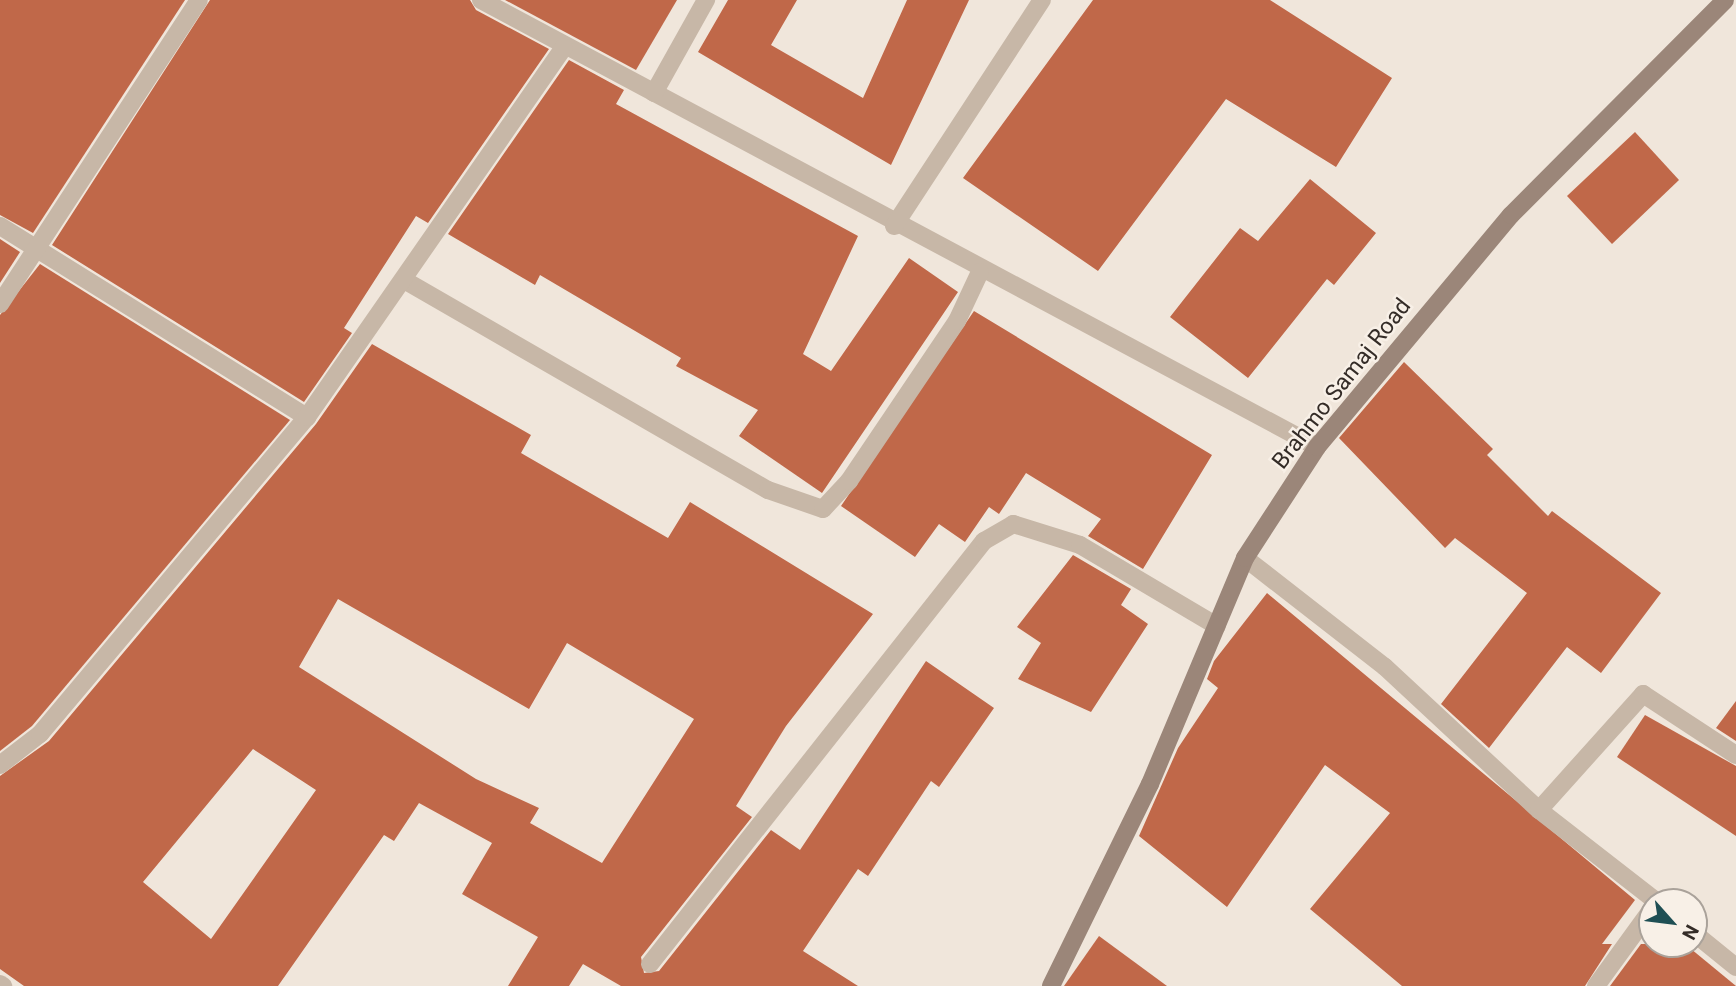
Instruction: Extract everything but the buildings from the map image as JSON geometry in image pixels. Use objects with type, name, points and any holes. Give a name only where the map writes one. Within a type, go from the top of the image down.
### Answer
[{"type":"street","points":[[0,304],[199,0]]},
{"type":"street","points":[[481,0],[980,272],[1317,447]]},
{"type":"street","points":[[654,93],[706,0]]},
{"type":"street","points":[[894,226],[1042,0]]},
{"type":"street","name":"Brahmo Samaj Road","points":[[1051,986],[1150,784],[1245,558],[1317,447],[1511,215],[1724,0]]},
{"type":"street","points":[[0,765],[40,734],[307,417],[564,47]]},
{"type":"street","points":[[0,226],[307,417]]},
{"type":"street","points":[[404,280],[768,490],[823,509],[849,481],[957,321],[980,272]]},
{"type":"street","points":[[650,964],[984,541],[1013,524],[1100,554],[1217,626]]},
{"type":"street","points":[[1245,558],[1385,667],[1539,810],[1639,888]]},
{"type":"street","points":[[1539,810],[1643,694],[1736,755]]},
{"type":"street","points":[[1596,986],[1638,928]]},
{"type":"street","points":[[1708,944],[1736,967]]}]
